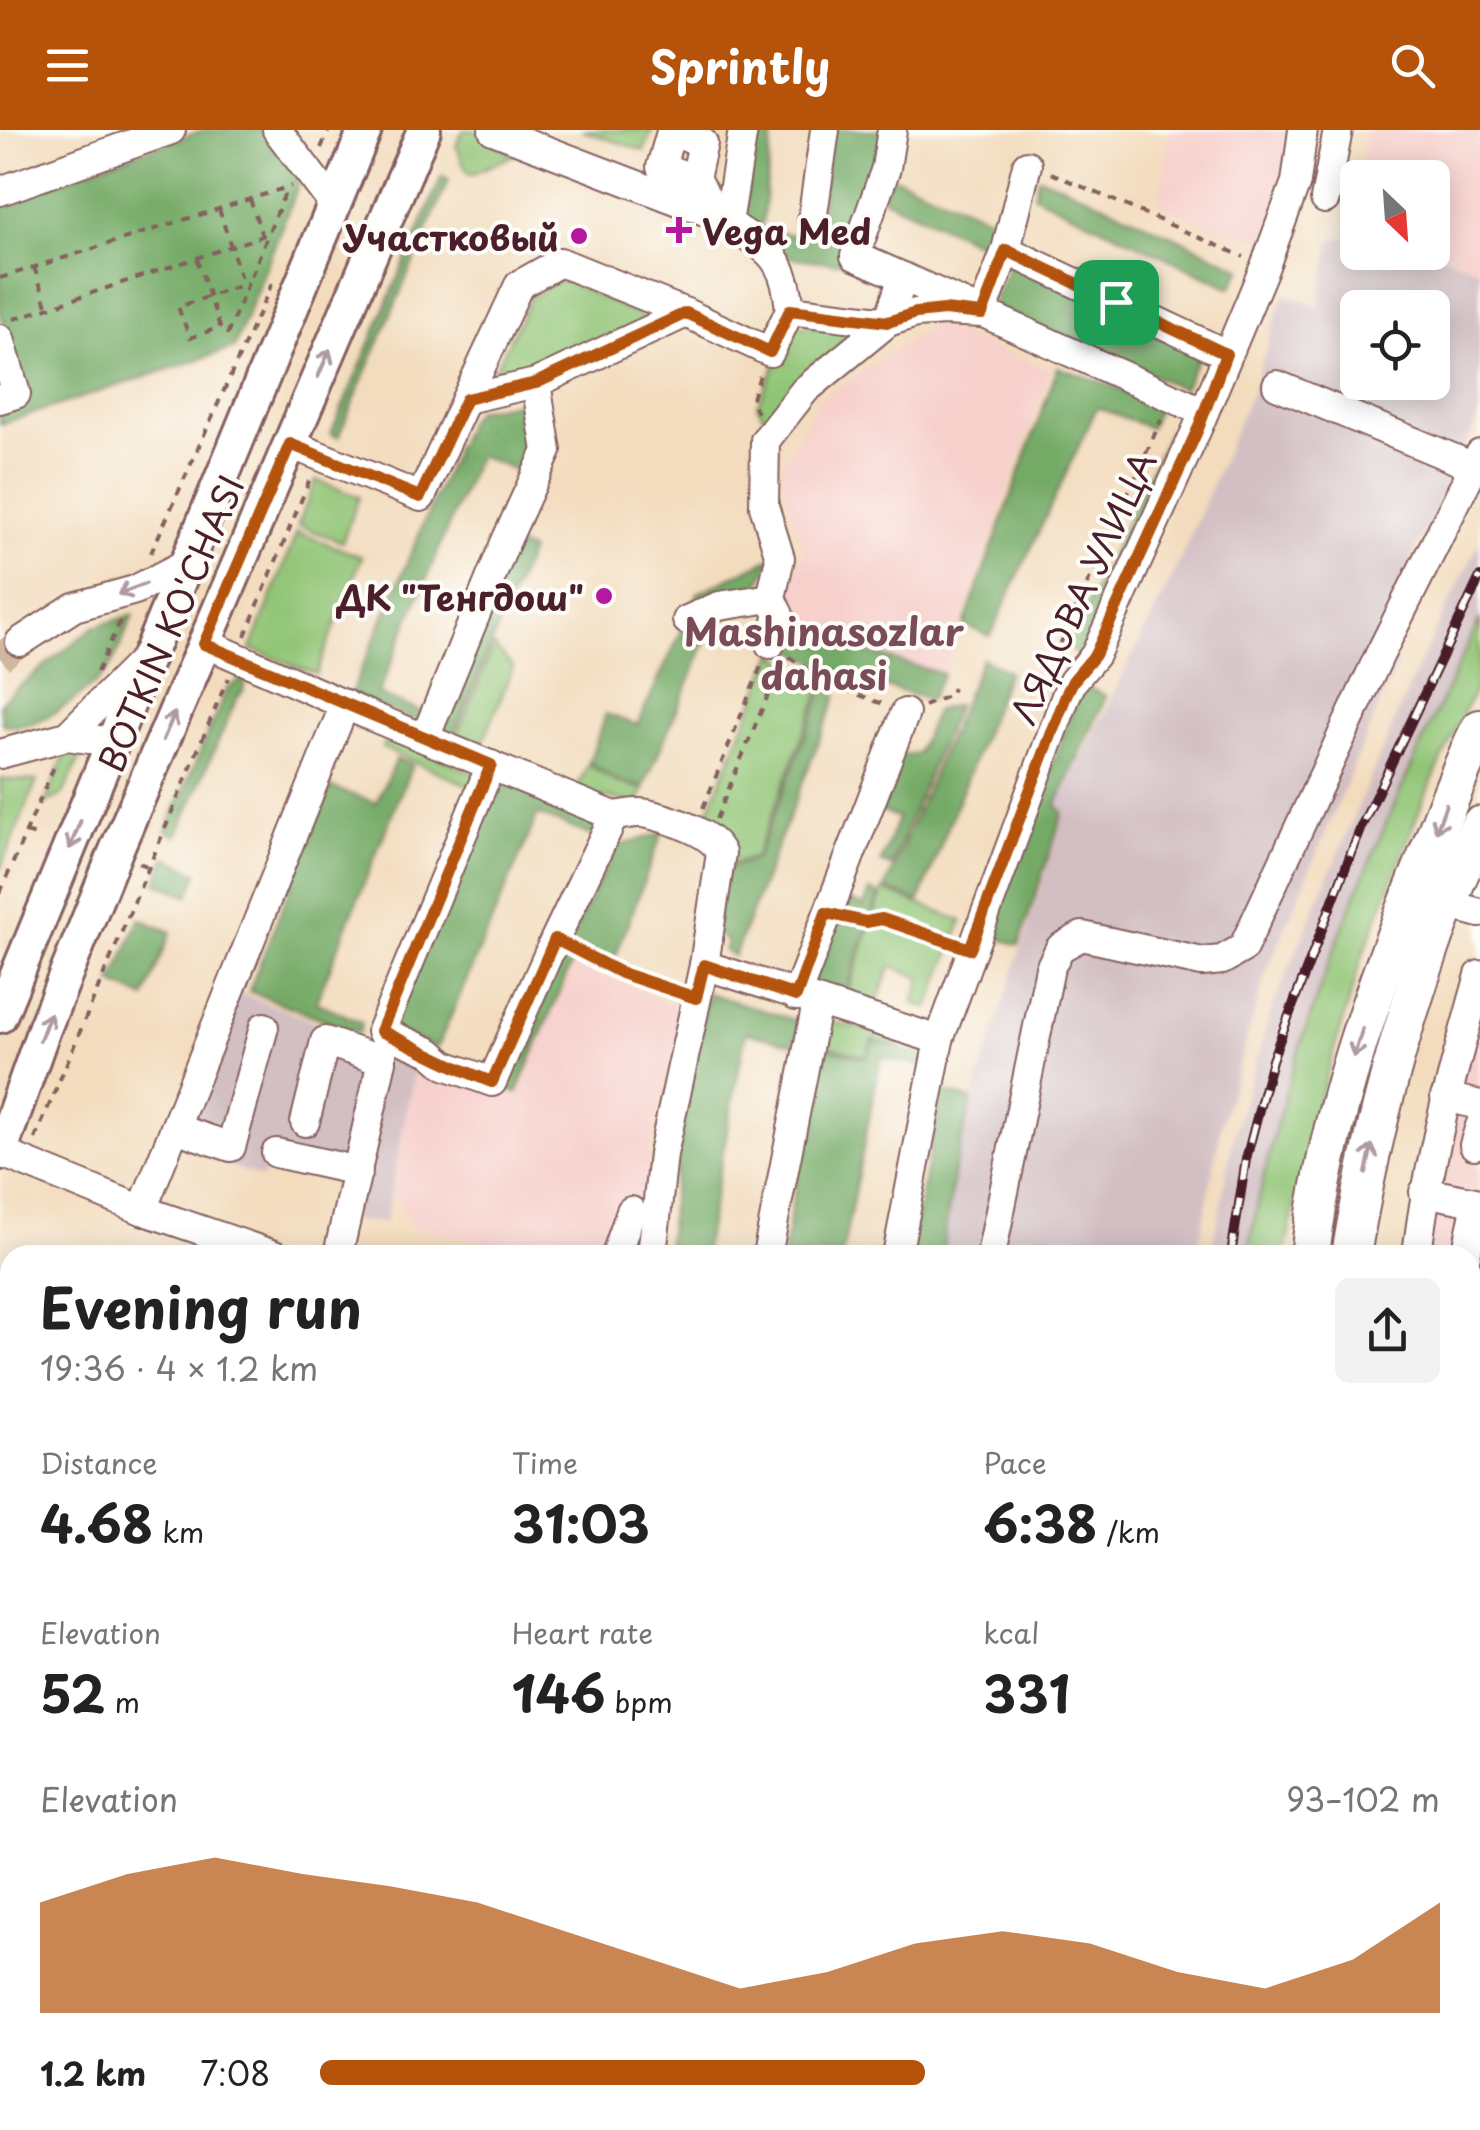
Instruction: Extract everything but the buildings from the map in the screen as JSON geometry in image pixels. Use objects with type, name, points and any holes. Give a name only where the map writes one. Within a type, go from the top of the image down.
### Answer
[{"type":"highway","points":[[1311,1245],[1316,1200],[1334,1117],[1373,994],[1445,903],[1454,781],[1480,730]]},
{"type":"highway","points":[[1353,1245],[1386,1089],[1445,903],[1480,826]]},
{"type":"main road","name":"BOTKIN KO'CHASI","points":[[2,1005],[364,130]]},
{"type":"main road","name":"BOTKIN KO'CHASI","points":[[9,1155],[51,1011],[204,644],[302,442],[424,130]]},
{"type":"main road","points":[[250,409],[302,442]]},
{"type":"street","points":[[0,191],[171,130]]},
{"type":"street","points":[[277,130],[300,183],[334,205]]},
{"type":"street","points":[[723,220],[743,130]]},
{"type":"street","points":[[812,221],[825,130]]},
{"type":"street","points":[[892,130],[886,168],[855,256],[1204,412]]},
{"type":"street","name":"ЛЯДОВА УЛИЦА","points":[[899,1245],[938,1040],[970,949],[1073,681],[1095,655],[1265,266],[1296,182],[1303,130]]},
{"type":"street","points":[[1325,199],[1338,130]]},
{"type":"street","points":[[302,442],[420,497],[519,285],[560,262],[770,352],[790,310],[782,265],[771,251],[723,220],[495,131]]},
{"type":"street","points":[[982,314],[1006,250],[1027,165]]},
{"type":"street","points":[[695,179],[723,220]]},
{"type":"street","points":[[1006,250],[1226,354]]},
{"type":"street","points":[[888,322],[902,278]]},
{"type":"street","points":[[790,310],[888,322]]},
{"type":"street","points":[[770,644],[779,615],[770,598],[780,558],[764,506],[765,440],[805,390],[888,322],[944,310],[982,314]]},
{"type":"street","points":[[466,399],[536,383],[686,313]]},
{"type":"street","points":[[0,339],[16,394],[0,399]]},
{"type":"street","points":[[425,738],[547,451],[536,383]]},
{"type":"street","points":[[993,1245],[1050,968],[1060,948],[1082,936],[1202,962],[1222,960],[1242,948],[1380,654],[1477,460],[1277,385]]},
{"type":"street","points":[[20,642],[74,607],[134,590],[186,563]]},
{"type":"street","points":[[687,620],[734,602],[770,598]]},
{"type":"street","points":[[204,644],[614,816],[644,812],[701,834],[720,847],[704,965],[663,1154],[653,1245]]},
{"type":"street","points":[[67,736],[149,653]]},
{"type":"street","points":[[142,1210],[344,704]]},
{"type":"street","points":[[769,1245],[806,999],[826,913],[905,713]]},
{"type":"street","points":[[0,754],[67,736],[113,742]]},
{"type":"street","points":[[491,765],[381,1031],[430,1052],[445,1064],[492,1082],[614,816]]},
{"type":"street","points":[[704,965],[938,1040]]},
{"type":"street","points":[[1418,1245],[1424,1192],[1445,1097],[1480,975]]},
{"type":"street","points":[[175,1128],[231,1147],[264,1028]]},
{"type":"street","points":[[305,1122],[324,1040],[382,1056],[343,1245]]},
{"type":"street","points":[[1445,1097],[1480,1106]]},
{"type":"street","points":[[276,1153],[358,1171]]},
{"type":"street","points":[[9,1155],[223,1245]]},
{"type":"street","points":[[1424,1192],[1479,1203],[1468,1245]]},
{"type":"street","points":[[620,1245],[632,1211]]},
{"type":"path","points":[[227,335],[265,235],[329,130]]},
{"type":"path","points":[[1027,165],[1063,177],[1265,266]]},
{"type":"path","points":[[0,278],[300,183]]},
{"type":"path","points":[[250,199],[265,235]]},
{"type":"path","points":[[218,210],[246,284]]},
{"type":"path","points":[[0,323],[265,235]]},
{"type":"path","points":[[197,258],[209,296],[220,328],[190,338],[178,307],[209,296],[246,284]]},
{"type":"path","points":[[34,267],[48,308]]},
{"type":"path","points":[[97,671],[277,271]]},
{"type":"path","points":[[751,400],[760,374]]},
{"type":"path","points":[[1073,681],[1058,649],[1172,398]]},
{"type":"path","points":[[9,1155],[237,657],[302,442]]},
{"type":"path","points":[[770,644],[830,684],[905,713],[950,695],[953,688]]},
{"type":"path","points":[[763,662],[778,671],[701,834],[763,662]]},
{"type":"path","points":[[0,893],[67,736]]},
{"type":"path","points":[[26,832],[38,836]]},
{"type":"path","points":[[139,863],[154,869]]},
{"type":"path","points":[[826,913],[866,922],[882,919],[970,949]]},
{"type":"path","points":[[555,939],[621,973],[696,998]]},
{"type":"shaded area","points":[[1170,130],[1298,130],[1270,238],[1232,233],[1158,205]]},
{"type":"shaded area","points":[[1366,130],[1480,130],[1480,270],[1450,259],[1450,160],[1362,160]]},
{"type":"shaded area","points":[[1340,239],[1340,270],[1450,270],[1450,259],[1480,270],[1480,415],[1370,647],[1397,662],[1265,976],[1222,1121],[1199,1245],[943,1245],[954,1170],[972,1101],[1065,811],[1057,806],[1178,565],[1254,385],[1284,294],[1319,307],[1331,240]]},
{"type":"shaded area","points":[[933,325],[1051,370],[943,674],[807,636],[786,596],[804,552],[779,471],[817,401]]},
{"type":"shaded area","points":[[1480,541],[1480,619],[1370,857],[1306,1021],[1265,1170],[1250,1245],[1213,1245],[1234,1133],[1271,1011],[1417,668]]},
{"type":"shaded area","points":[[1480,943],[1480,1245],[1413,1245],[1444,1188],[1452,1158],[1427,1151]]},
{"type":"shaded area","points":[[574,965],[685,1009],[650,1148],[642,1245],[491,1245],[411,1226],[392,1194],[416,1061],[517,1097]]},
{"type":"shaded area","points":[[231,989],[416,1061],[385,1223],[328,1213],[334,1179],[267,1161],[262,1178],[169,1143]]},
{"type":"green space","points":[[204,130],[265,130],[300,180],[234,348],[0,424],[0,407],[24,398],[0,311],[0,200]]},
{"type":"green space","points":[[463,130],[475,130],[514,155],[472,174],[465,168],[456,145]]},
{"type":"green space","points":[[581,130],[652,130],[644,151]]},
{"type":"green space","points":[[755,130],[773,130],[762,224],[743,222]]},
{"type":"green space","points":[[832,130],[882,130],[867,199],[854,234],[837,263],[789,257],[756,231],[815,237]]},
{"type":"green space","points":[[442,176],[449,179],[338,437],[331,434]]},
{"type":"green space","points":[[1038,177],[1242,268],[1231,288],[1034,195]]},
{"type":"green space","points":[[897,178],[999,222],[994,250],[882,198],[889,179]]},
{"type":"green space","points":[[1010,261],[1204,346],[1183,389],[991,307]]},
{"type":"green space","points":[[562,279],[648,320],[532,374],[495,384],[491,378],[530,298]]},
{"type":"green space","points":[[793,326],[861,327],[769,425],[757,405]]},
{"type":"green space","points":[[1058,367],[1160,403],[1150,428],[1097,407],[990,636],[964,625]]},
{"type":"green space","points":[[516,403],[526,408],[539,445],[528,475],[478,455],[378,694],[424,713],[421,723],[351,694],[466,424],[476,410]]},
{"type":"green space","points":[[1170,430],[1182,434],[1081,655],[1066,649]]},
{"type":"green space","points":[[316,480],[359,497],[342,542],[298,525]]},
{"type":"green space","points":[[297,532],[362,557],[316,674],[251,649]]},
{"type":"green space","points":[[513,544],[530,551],[451,740],[434,733]]},
{"type":"green space","points":[[772,558],[758,587],[688,616],[698,593]]},
{"type":"green space","points":[[719,611],[644,787],[616,781],[589,762],[606,714],[637,725],[684,626]]},
{"type":"green space","points":[[133,615],[110,667],[97,682],[42,719],[13,726],[2,723],[0,705],[7,696],[94,627]]},
{"type":"green space","points":[[1480,619],[1480,678],[1424,798],[1360,963],[1318,1104],[1286,1245],[1250,1245],[1265,1171],[1313,1009],[1408,774]]},
{"type":"green space","points":[[797,620],[808,636],[943,674],[929,700],[834,671],[790,649]]},
{"type":"green space","points":[[494,646],[513,667],[480,751],[454,741]]},
{"type":"green space","points":[[774,653],[822,686],[755,857],[726,866],[702,826]]},
{"type":"green space","points":[[982,658],[1008,671],[919,902],[885,888]]},
{"type":"green space","points":[[246,676],[243,691],[177,836],[166,831],[227,689]]},
{"type":"green space","points":[[1082,685],[1106,696],[1056,806],[1063,812],[1019,945],[988,935]]},
{"type":"green space","points":[[824,688],[837,695],[734,956],[724,951],[727,941],[715,933],[725,869],[756,859]]},
{"type":"green space","points":[[957,705],[891,866],[881,862],[898,818],[872,807],[896,755],[917,754],[936,710]]},
{"type":"green space","points":[[389,735],[476,774],[472,787],[382,748]]},
{"type":"green space","points":[[69,746],[86,746],[63,794],[44,805]]},
{"type":"green space","points":[[396,759],[412,765],[316,1002],[362,1023],[359,1033],[249,991],[330,787],[376,803]]},
{"type":"green space","points":[[588,764],[615,782],[644,789],[638,803],[596,796],[578,787]]},
{"type":"green space","points":[[499,778],[598,822],[592,836],[538,814],[437,1048],[387,1028]]},
{"type":"green space","points":[[0,779],[37,781],[0,870]]},
{"type":"green space","points":[[662,833],[613,963],[570,940],[616,847]]},
{"type":"green space","points":[[166,857],[198,873],[189,896],[156,883]]},
{"type":"green space","points":[[883,890],[962,921],[929,1008],[913,1003],[922,978],[891,966],[874,1010],[845,1000]]},
{"type":"green space","points":[[870,891],[879,895],[843,999],[811,988],[839,897],[864,906]]},
{"type":"green space","points":[[140,919],[171,932],[145,998],[112,983]]},
{"type":"green space","points":[[560,958],[572,962],[517,1093],[501,1087]]},
{"type":"green space","points":[[707,993],[801,1022],[795,1044],[746,1032],[705,1245],[667,1245],[677,1153]]},
{"type":"green space","points":[[833,1022],[891,1036],[901,1047],[872,1039],[866,1056],[820,1044],[824,1028]]},
{"type":"green space","points":[[873,1041],[930,1057],[928,1067],[881,1057],[844,1245],[785,1245],[820,1046],[866,1058]]},
{"type":"green space","points":[[942,1091],[972,1100],[954,1170],[943,1245],[911,1245]]},
{"type":"tunnel","points":[[0,658],[20,642]]},
{"type":"railway","points":[[1233,1245],[1246,1159],[1272,1060],[1361,827],[1480,577]]},
{"type":"place","name":"Vega Med","points":[[679,230]]},
{"type":"place","name":"Участковый","points":[[579,236]]},
{"type":"place","name":"ДК \"Тенгдош\"","points":[[604,596]]},
{"type":"district","name":"Mashinasozlar dahasi","points":[[824,652]]},
{"type":"route","points":[[1006,250],[1116,302],[1226,354],[1198,429],[1095,655],[1067,693],[970,949],[882,919],[866,922],[826,913],[796,996],[704,965],[696,998],[621,973],[555,939],[492,1082],[445,1064],[430,1052],[381,1031],[491,765],[204,644],[290,444],[420,497],[466,399],[536,383],[686,313],[770,352],[790,310],[888,322],[944,310],[982,314],[1006,250]]}]
